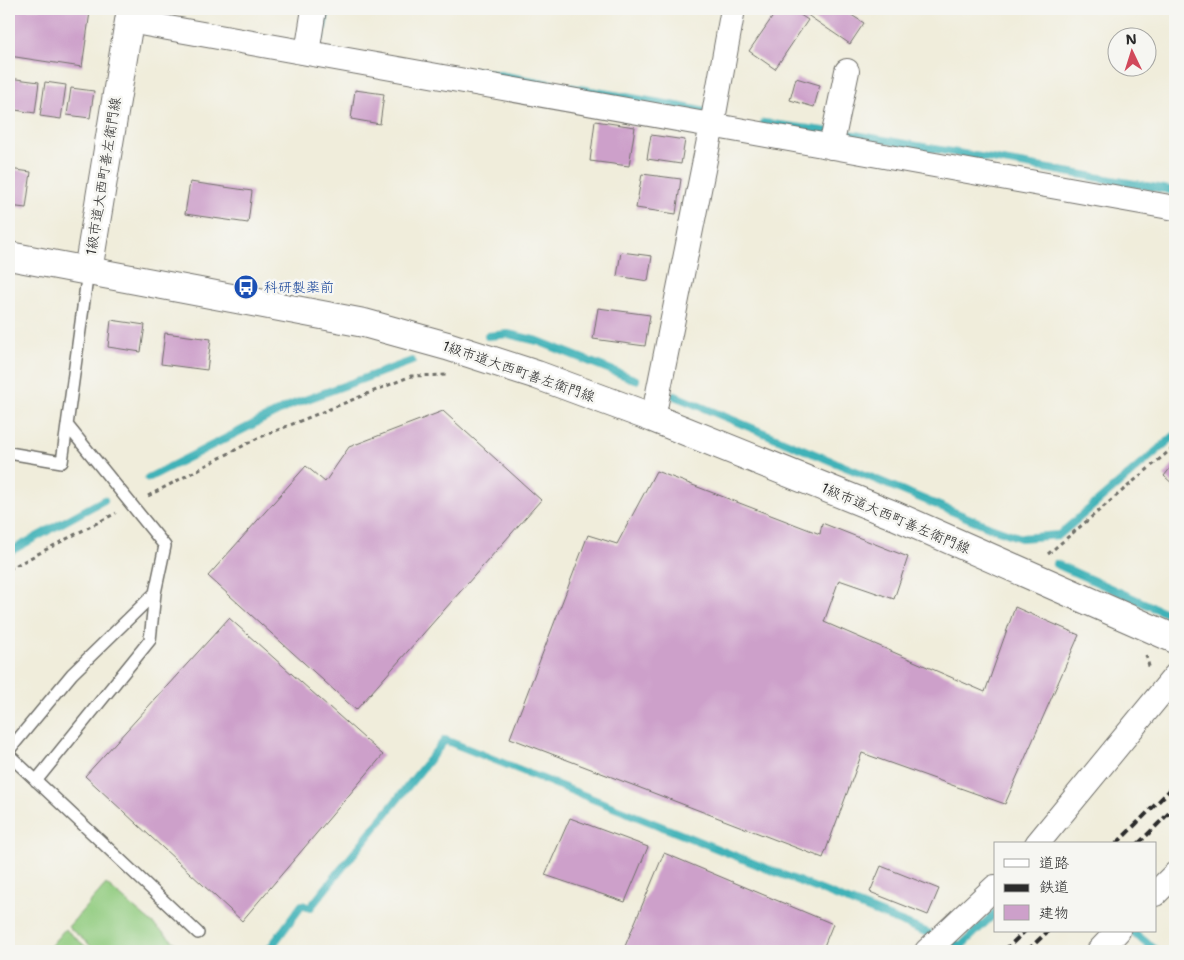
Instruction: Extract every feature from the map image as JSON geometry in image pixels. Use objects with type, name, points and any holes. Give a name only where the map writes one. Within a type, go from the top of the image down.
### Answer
[{"type":"street","points":[[307,53],[314,9]]},
{"type":"street","points":[[653,418],[712,125],[733,9]]},
{"type":"street","points":[[130,15],[307,53],[1175,208]]},
{"type":"street","name":"1級市道大西町善左衛門線","points":[[130,15],[88,271],[364,323],[447,346],[537,375],[653,418],[896,516],[1175,639]]},
{"type":"street","points":[[831,147],[847,71]]},
{"type":"street","points":[[9,256],[88,271]]},
{"type":"street","points":[[1039,842],[1175,676]]},
{"type":"street","points":[[1156,893],[1175,874]]},
{"type":"street","points":[[927,951],[994,888]]},
{"type":"lane","points":[[9,453],[62,462],[88,271]]},
{"type":"lane","points":[[36,781],[150,640],[155,593],[165,546],[67,425]]},
{"type":"lane","points":[[9,750],[72,674],[155,593]]},
{"type":"lane","points":[[9,755],[198,933]]},
{"type":"path","points":[[146,497],[258,438],[411,376],[449,375]]},
{"type":"path","points":[[1025,574],[1175,446]]},
{"type":"path","points":[[9,569],[121,510]]},
{"type":"path","points":[[1144,649],[1150,671],[1147,678]]},
{"type":"green space","points":[[106,884],[185,951],[97,951],[68,927]]},
{"type":"green space","points":[[65,929],[91,951],[46,951]]},
{"type":"building","points":[[9,9],[69,9],[90,12],[82,67],[9,56]]},
{"type":"building","points":[[778,9],[791,9],[808,20],[775,69],[749,51]]},
{"type":"building","points":[[806,9],[842,9],[864,23],[850,44],[803,12]]},
{"type":"building","points":[[9,78],[39,82],[35,113],[9,109]]},
{"type":"building","points":[[796,78],[820,85],[814,107],[790,100]]},
{"type":"building","points":[[45,82],[66,85],[61,119],[40,116]]},
{"type":"building","points":[[71,88],[94,91],[90,118],[67,115]]},
{"type":"building","points":[[355,90],[384,94],[380,124],[351,119]]},
{"type":"building","points":[[595,121],[635,127],[629,166],[590,161]]},
{"type":"building","points":[[651,135],[685,140],[681,164],[647,159]]},
{"type":"building","points":[[9,169],[31,172],[26,208],[9,206]]},
{"type":"building","points":[[642,174],[681,179],[676,214],[636,208]]},
{"type":"building","points":[[190,182],[252,191],[248,223],[185,214]]},
{"type":"building","points":[[621,252],[652,256],[648,281],[617,276]]},
{"type":"building","points":[[598,308],[650,315],[645,346],[593,339]]},
{"type":"building","points":[[111,320],[145,325],[141,352],[108,347]]},
{"type":"building","points":[[165,333],[211,339],[207,370],[161,364]]},
{"type":"building","points":[[443,411],[541,500],[356,710],[208,576],[306,466],[325,482],[349,447]]},
{"type":"building","points":[[1175,462],[1175,486],[1164,476]]},
{"type":"building","points":[[656,471],[820,534],[822,523],[908,557],[894,599],[839,580],[824,622],[985,692],[1015,607],[1079,635],[1005,804],[862,753],[823,858],[510,738],[588,535],[617,544]]},
{"type":"building","points":[[229,618],[383,755],[242,921],[85,776]]},
{"type":"building","points":[[570,818],[648,847],[625,902],[545,875]]},
{"type":"building","points":[[664,853],[833,924],[822,951],[623,951]]},
{"type":"building","points":[[881,866],[939,889],[928,915],[870,892]]},
{"type":"waterway","points":[[321,36],[327,9]]},
{"type":"waterway","points":[[476,71],[711,113]]},
{"type":"waterway","points":[[764,123],[855,135],[1175,191]]},
{"type":"waterway","points":[[488,336],[508,334],[538,341],[636,380]]},
{"type":"waterway","points":[[148,478],[291,405],[412,361]]},
{"type":"waterway","points":[[675,396],[990,527],[1021,538],[1059,535],[1175,435]]},
{"type":"waterway","points":[[9,552],[104,500]]},
{"type":"waterway","points":[[1056,564],[1175,617]]},
{"type":"waterway","points":[[268,951],[302,905],[310,908],[445,740],[961,946],[994,914]]},
{"type":"waterway","points":[[1133,932],[1157,951]]},
{"type":"railway","points":[[1118,842],[1175,785]]},
{"type":"railway","points":[[1140,842],[1175,807]]},
{"type":"railway","points":[[1004,951],[1024,932]]},
{"type":"railway","points":[[1027,951],[1047,932]]},
{"type":"place","name":"科研製薬前","points":[[246,287]]}]
